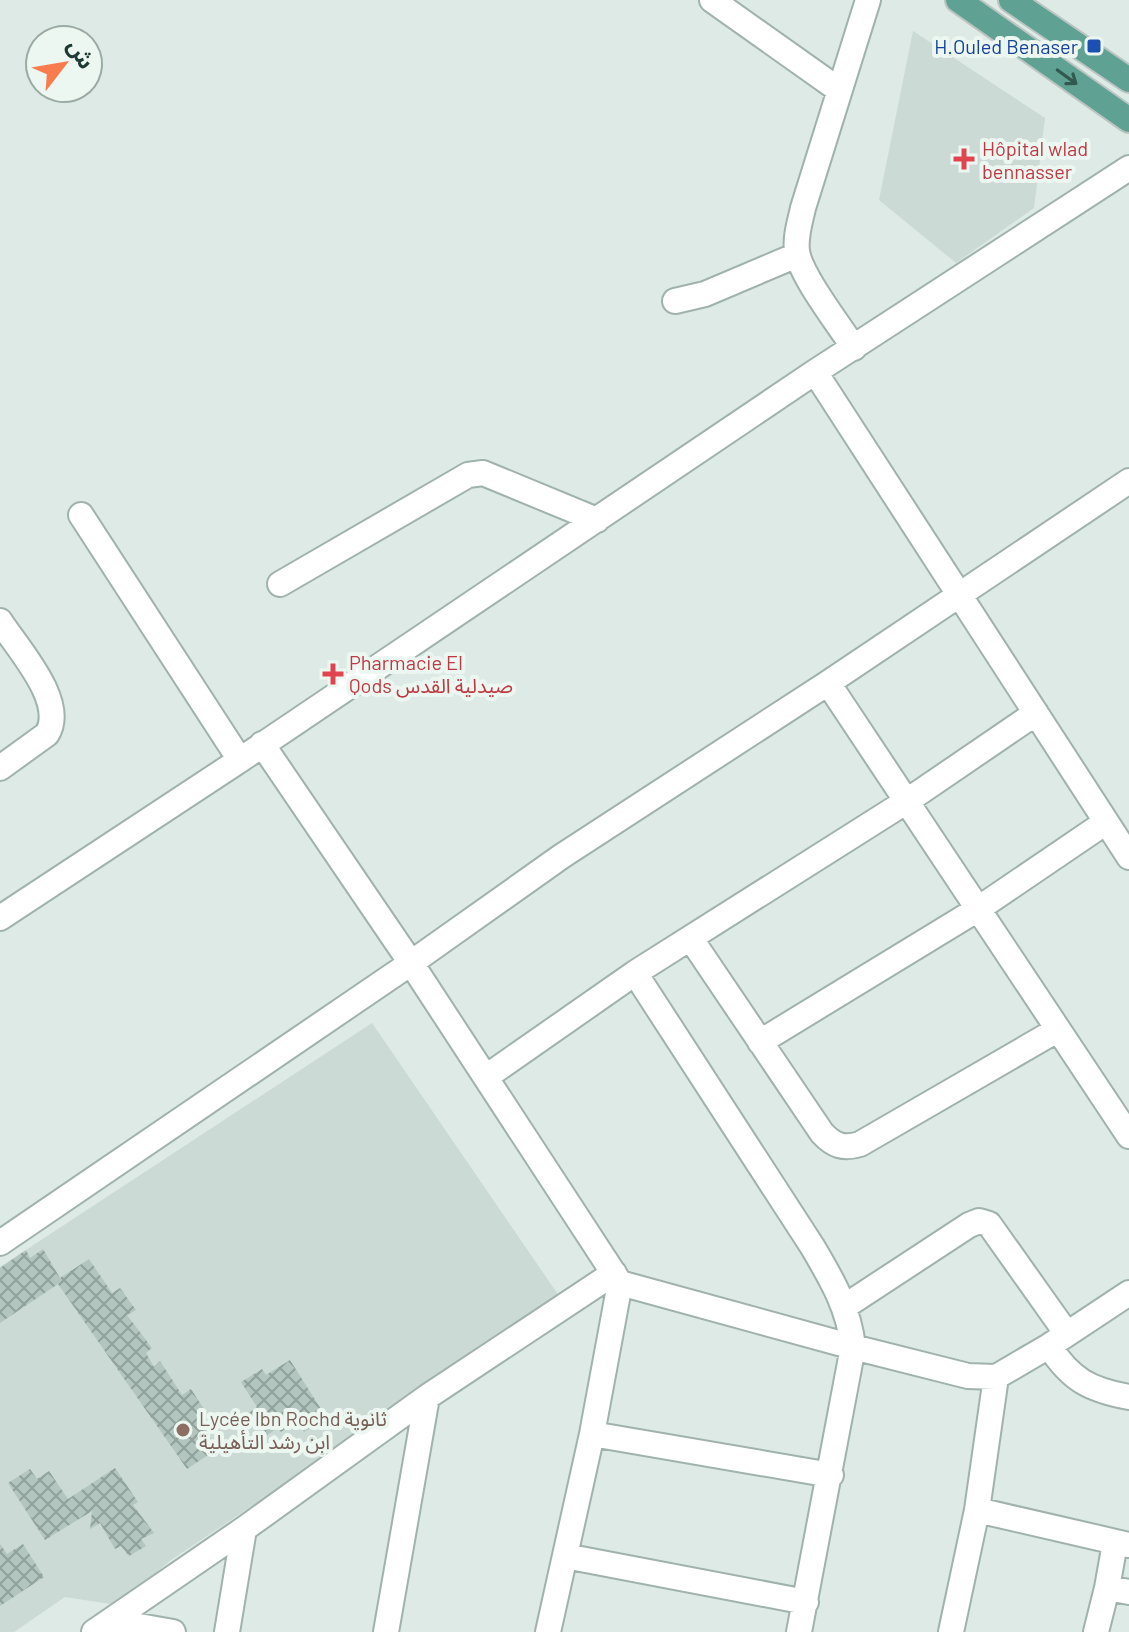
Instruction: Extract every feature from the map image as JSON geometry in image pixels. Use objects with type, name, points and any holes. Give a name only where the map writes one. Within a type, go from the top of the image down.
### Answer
[{"type":"main road","points":[[958,0],[1129,120]]},
{"type":"main road","points":[[1011,0],[1129,80]]},
{"type":"street","points":[[712,0],[839,90]]},
{"type":"street","points":[[854,348],[806,274],[797,255],[797,236],[868,0]]},
{"type":"street","points":[[0,918],[815,372],[1129,168]]},
{"type":"street","points":[[675,301],[705,294],[797,255]]},
{"type":"street","points":[[815,372],[1129,857]]},
{"type":"street","points":[[280,584],[468,475],[483,473],[597,520]]},
{"type":"street","points":[[0,1243],[411,963],[562,856],[828,683],[1129,481]]},
{"type":"street","points":[[81,515],[240,760]]},
{"type":"street","points":[[0,621],[49,694],[53,707],[52,726],[47,734],[0,768]]},
{"type":"street","points":[[828,683],[1129,1136]]},
{"type":"street","points":[[486,1077],[635,973],[907,801],[1036,713]]},
{"type":"street","points":[[262,744],[411,963],[617,1278],[853,1347],[968,1376],[996,1377],[1129,1293]]},
{"type":"street","points":[[760,1042],[978,909],[1106,822]]},
{"type":"street","points":[[691,939],[822,1133],[830,1142],[848,1147],[860,1144],[1057,1030]]},
{"type":"street","points":[[635,973],[812,1246],[833,1282],[851,1327],[853,1347],[799,1632]]},
{"type":"street","points":[[844,1307],[969,1225],[979,1221],[989,1224],[1058,1340],[1072,1376],[1093,1388],[1129,1397]]},
{"type":"street","points":[[108,1628],[427,1397],[617,1278]]},
{"type":"street","points":[[548,1632],[592,1434],[617,1278]]},
{"type":"street","points":[[951,1632],[977,1510],[996,1377]]},
{"type":"street","points":[[386,1632],[427,1397]]},
{"type":"street","points":[[592,1434],[831,1475]]},
{"type":"street","points":[[977,1510],[1122,1544],[1118,1590],[1096,1632]]},
{"type":"street","points":[[227,1632],[244,1529]]},
{"type":"street","points":[[565,1556],[806,1602]]},
{"type":"street","points":[[108,1628],[173,1632]]},
{"type":"shaded area","name":"Hôpital wlad bennasser","points":[[913,31],[1045,118],[1034,208],[956,263],[879,200]]},
{"type":"shaded area","name":"Lycée Ibn Rochd ثانوية ابن رشد التأهيلية","points":[[372,1023],[561,1299],[171,1560],[117,1605],[65,1597],[14,1632],[0,1632],[0,1267]]},
{"type":"building","points":[[43,1249],[60,1278],[89,1259],[112,1293],[120,1288],[136,1310],[127,1315],[152,1348],[146,1353],[154,1367],[160,1361],[182,1395],[191,1389],[204,1409],[196,1415],[217,1449],[187,1469],[58,1284],[0,1323],[0,1268],[26,1250],[30,1258]]},
{"type":"building","points":[[290,1360],[326,1417],[304,1432],[297,1421],[281,1432],[278,1428],[267,1435],[259,1422],[256,1424],[248,1413],[257,1407],[241,1382],[262,1369],[266,1375]]},
{"type":"building","points":[[115,1468],[138,1502],[133,1505],[154,1533],[141,1539],[146,1546],[129,1556],[121,1546],[115,1549],[100,1523],[90,1529],[92,1511],[45,1540],[8,1483],[30,1469],[37,1479],[49,1471],[68,1499]]},
{"type":"building","points":[[0,1544],[7,1554],[23,1544],[44,1577],[0,1606]]},
{"type":"place","name":"H.Ouled Benaser","points":[[1094,46]]},
{"type":"place","name":"Hôpital wlad bennasser","points":[[964,159]]},
{"type":"place","name":"Pharmacie El Qods صيدلية القدس","points":[[333,674]]},
{"type":"place","name":"Lycée Ibn Rochd ثانوية ابن رشد التأهيلية","points":[[183,1430]]}]
